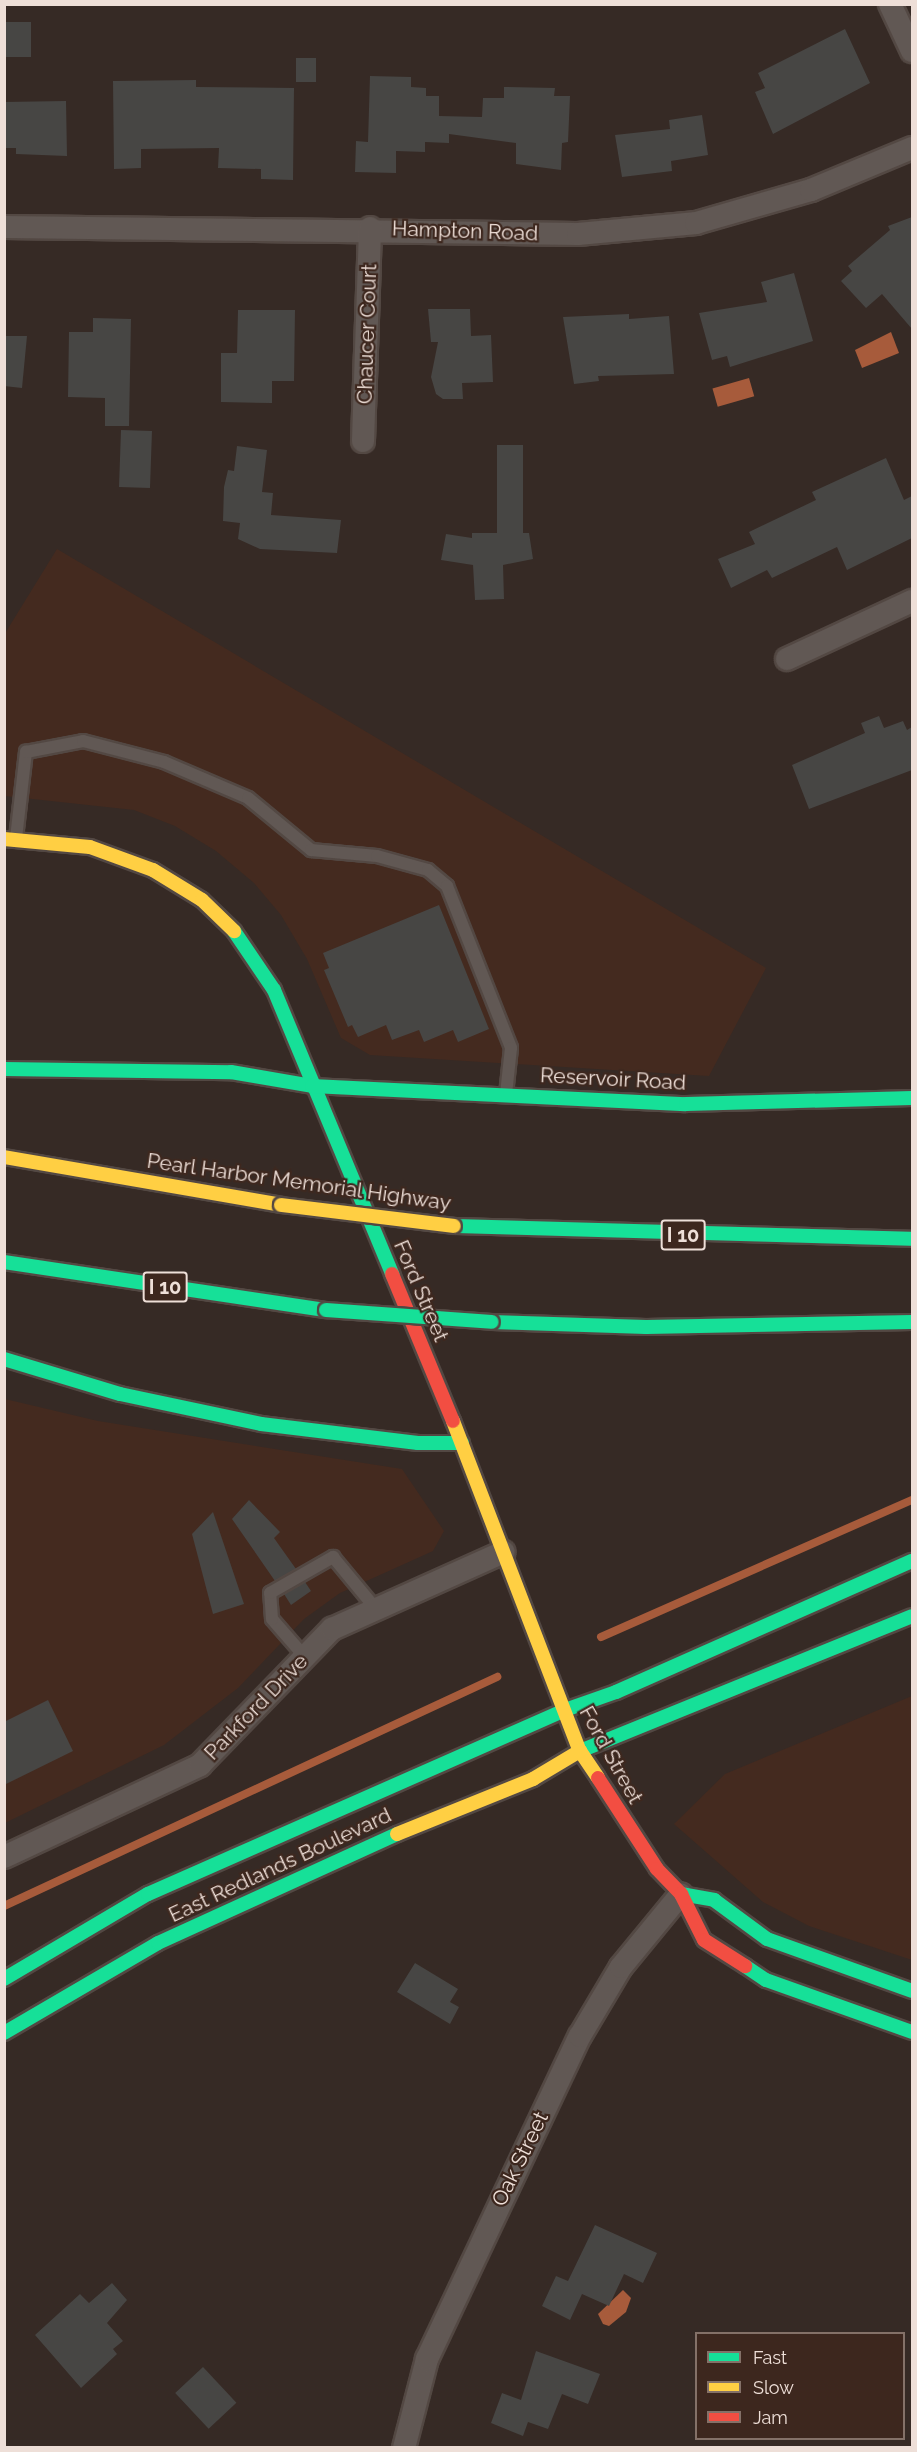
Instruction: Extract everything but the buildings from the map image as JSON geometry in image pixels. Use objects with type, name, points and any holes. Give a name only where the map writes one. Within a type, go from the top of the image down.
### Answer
[{"type":"main road","name":"Ford Street","points":[[10,839],[90,848],[153,870],[202,900],[245,942],[274,990],[462,1443],[562,1711],[580,1751],[632,1835],[681,1894],[704,1940],[766,1980],[912,2032]]},
{"type":"main road","name":"Reservoir Road","points":[[4,1069],[231,1072],[312,1086],[686,1104],[912,1098]]},
{"type":"main road","name":"Pearl Harbor Memorial Highway","points":[[4,1157],[281,1205],[454,1226],[912,1239]]},
{"type":"main road","name":"I 10","points":[[4,1262],[326,1310],[492,1322],[646,1328],[912,1322]]},
{"type":"main road","points":[[4,1359],[120,1394],[261,1424],[418,1443],[462,1443]]},
{"type":"main road","name":"East Redlands Boulevard","points":[[4,1979],[148,1894],[562,1711],[912,1561]]},
{"type":"main road","name":"East Redlands Boulevard","points":[[4,2033],[158,1943],[463,1804],[533,1779],[580,1751],[912,1616]]},
{"type":"main road","points":[[681,1894],[714,1900],[767,1939],[912,1991]]},
{"type":"street","points":[[890,4],[912,51]]},
{"type":"street","name":"Hampton Road","points":[[4,227],[370,228],[578,234],[696,223],[811,190],[912,148]]},
{"type":"street","name":"Chaucer Court","points":[[363,441],[370,228]]},
{"type":"street","points":[[787,659],[912,601]]},
{"type":"street","name":"Parkford Drive","points":[[4,1857],[200,1765],[332,1629],[503,1552]]},
{"type":"street","name":"Oak Street","points":[[404,2448],[427,2359],[580,2036],[621,1967],[681,1894]]},
{"type":"lane","points":[[10,839],[26,752],[83,741],[164,762],[248,798],[311,850],[376,856],[428,870],[447,886],[511,1048],[506,1094]]},
{"type":"lane","points":[[305,1657],[273,1619],[270,1593],[333,1557],[376,1609]]},
{"type":"shaded area","points":[[891,332],[899,353],[862,368],[855,350]]},
{"type":"shaded area","points":[[749,378],[754,396],[718,407],[712,388]]},
{"type":"shaded area","points":[[57,549],[766,968],[709,1076],[370,1055],[341,1038],[307,959],[281,915],[254,883],[216,851],[175,826],[134,810],[5,796],[4,635]]},
{"type":"shaded area","points":[[5,1399],[98,1421],[402,1469],[444,1531],[433,1551],[340,1593],[304,1619],[238,1688],[164,1745],[5,1823]]},
{"type":"shaded area","points":[[912,1696],[912,1960],[809,1926],[763,1902],[674,1824],[725,1774]]},
{"type":"shaded area","points":[[623,2290],[631,2298],[626,2312],[609,2326],[603,2324],[598,2314]]},
{"type":"waterway","points":[[601,1637],[912,1500]]},
{"type":"waterway","points":[[4,1906],[497,1677]]},
{"type":"traffic: fast","points":[[234,931],[274,990],[392,1274]]},
{"type":"traffic: fast","points":[[4,1069],[231,1072],[312,1086]]},
{"type":"traffic: fast","points":[[312,1086],[686,1104],[912,1098]]},
{"type":"traffic: fast","points":[[454,1226],[912,1239]]},
{"type":"traffic: fast","points":[[4,1262],[326,1310]]},
{"type":"traffic: fast","points":[[326,1310],[492,1322]]},
{"type":"traffic: fast","points":[[492,1322],[646,1327],[912,1322]]},
{"type":"traffic: fast","points":[[4,1359],[120,1394],[261,1424],[418,1443],[462,1443]]},
{"type":"traffic: fast","points":[[562,1711],[616,1692],[912,1561]]},
{"type":"traffic: fast","points":[[580,1751],[912,1616]]},
{"type":"traffic: fast","points":[[4,1979],[148,1894],[562,1711]]},
{"type":"traffic: fast","points":[[4,2033],[158,1943],[397,1834]]},
{"type":"traffic: fast","points":[[681,1894],[714,1900],[767,1939],[912,1991]]},
{"type":"traffic: fast","points":[[745,1966],[766,1980],[912,2032]]},
{"type":"traffic: slow","points":[[4,839],[90,847],[153,870],[202,900],[234,931]]},
{"type":"traffic: slow","points":[[4,1157],[281,1205]]},
{"type":"traffic: slow","points":[[281,1205],[454,1226]]},
{"type":"traffic: slow","points":[[453,1421],[580,1751],[598,1778]]},
{"type":"traffic: slow","points":[[397,1834],[533,1779],[580,1751]]},
{"type":"traffic: jam","points":[[392,1274],[453,1421]]},
{"type":"traffic: jam","points":[[598,1778],[657,1869],[681,1894],[704,1940],[745,1966]]}]
